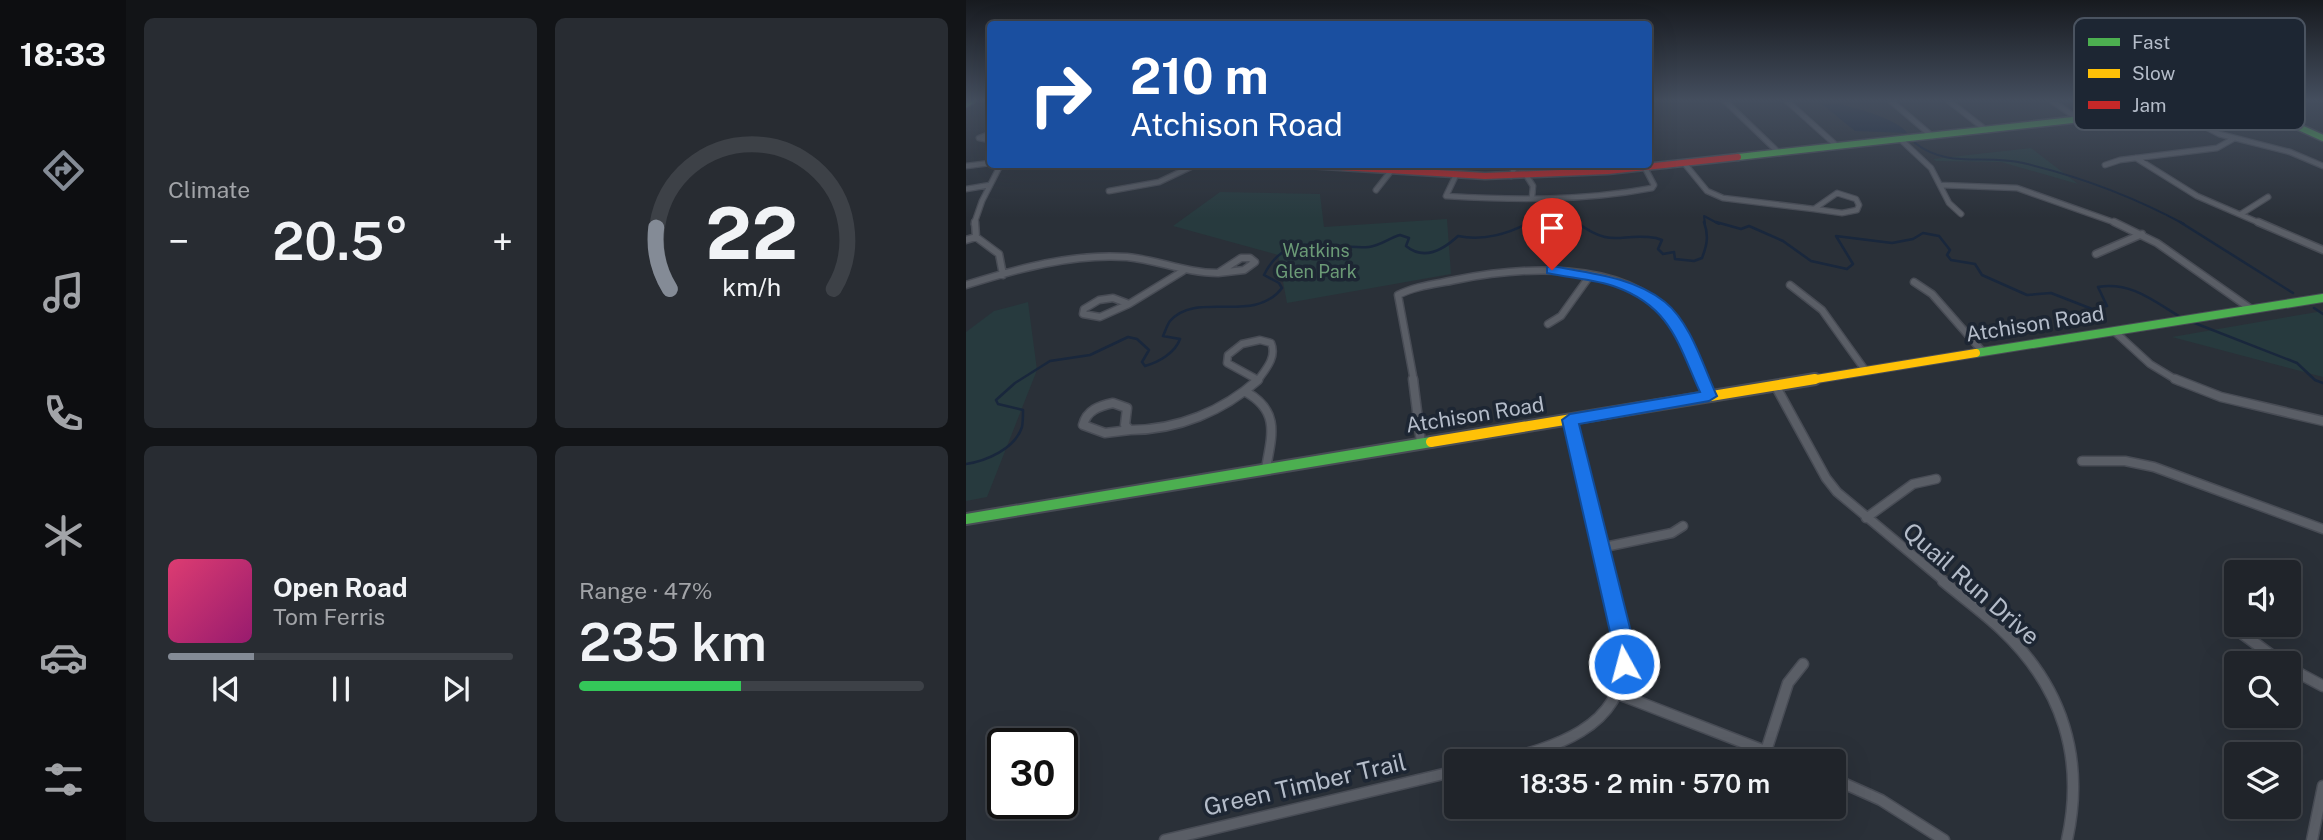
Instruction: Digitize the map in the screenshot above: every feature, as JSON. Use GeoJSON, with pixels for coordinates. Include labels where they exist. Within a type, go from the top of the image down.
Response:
{"type":"FeatureCollection","features":[{"type":"Feature","properties":{"kind":"street"},"geometry":{"type":"LineString","coordinates":[[1766,140],[1779,153]]}},
{"type":"Feature","properties":{"kind":"street"},"geometry":{"type":"LineString","coordinates":[[1831,140],[1838,146]]}},
{"type":"Feature","properties":{"kind":"street"},"geometry":{"type":"LineString","coordinates":[[1652,167],[1889,140]]}},
{"type":"Feature","properties":{"kind":"street"},"geometry":{"type":"LineString","coordinates":[[1901,140],[1931,168],[1949,203],[1961,214]]}},
{"type":"Feature","properties":{"kind":"street"},"geometry":{"type":"LineString","coordinates":[[2105,165],[2136,158],[2217,148],[2231,140]]}},
{"type":"Feature","properties":{"kind":"street"},"geometry":{"type":"LineString","coordinates":[[2238,140],[2290,152],[2323,166]]}},
{"type":"Feature","properties":{"kind":"street"},"geometry":{"type":"LineString","coordinates":[[2136,158],[2188,192],[2323,250]]}},
{"type":"Feature","properties":{"kind":"street"},"geometry":{"type":"LineString","coordinates":[[966,166],[987,163]]}},
{"type":"Feature","properties":{"kind":"street"},"geometry":{"type":"LineString","coordinates":[[1684,163],[1707,191],[1723,198],[1814,209],[1848,213],[1857,210],[1859,205],[1854,197],[1838,193],[1830,195],[1814,209]]}},
{"type":"Feature","properties":{"kind":"street"},"geometry":{"type":"LineString","coordinates":[[999,168],[972,221],[976,237],[999,254],[1003,275]]}},
{"type":"Feature","properties":{"kind":"street"},"geometry":{"type":"LineString","coordinates":[[1110,191],[1160,182],[1189,168]]}},
{"type":"Feature","properties":{"kind":"street"},"geometry":{"type":"LineString","coordinates":[[1355,168],[1511,176],[1645,168],[1654,185],[1652,188],[1627,193],[1532,197],[1447,196],[1456,175]]}},
{"type":"Feature","properties":{"kind":"street"},"geometry":{"type":"LineString","coordinates":[[1511,176],[1514,168]]}},
{"type":"Feature","properties":{"kind":"street"},"geometry":{"type":"LineString","coordinates":[[1376,190],[1391,171]]}},
{"type":"Feature","properties":{"kind":"street"},"geometry":{"type":"LineString","coordinates":[[1526,175],[1533,186],[1532,197]]}},
{"type":"Feature","properties":{"kind":"street"},"geometry":{"type":"LineString","coordinates":[[966,189],[990,185]]}},
{"type":"Feature","properties":{"kind":"street"},"geometry":{"type":"LineString","coordinates":[[1940,185],[2017,188],[2142,234],[2251,309]]}},
{"type":"Feature","properties":{"kind":"street"},"geometry":{"type":"LineString","coordinates":[[2241,214],[2268,197]]}},
{"type":"Feature","properties":{"kind":"street"},"geometry":{"type":"LineString","coordinates":[[2096,254],[2142,234]]}},
{"type":"Feature","properties":{"kind":"street"},"geometry":{"type":"LineString","coordinates":[[966,240],[976,237]]}},
{"type":"Feature","properties":{"kind":"street"},"geometry":{"type":"LineString","coordinates":[[966,285],[1071,260],[1114,256],[1139,258],[1183,271],[1218,273],[1244,270],[1252,267],[1255,260],[1237,259],[1218,273]]}},
{"type":"Feature","properties":{"kind":"street"},"geometry":{"type":"LineString","coordinates":[[1421,443],[1418,404],[1398,295],[1409,289],[1520,269],[1552,270],[1589,277],[1632,288],[1651,298],[1667,311],[1678,326],[1709,396]]}},
{"type":"Feature","properties":{"kind":"street"},"geometry":{"type":"LineString","coordinates":[[1129,304],[1104,299],[1086,306],[1083,314],[1090,318],[1102,317],[1129,304],[1183,271]]}},
{"type":"Feature","properties":{"kind":"street"},"geometry":{"type":"LineString","coordinates":[[1548,324],[1561,317],[1589,277]]}},
{"type":"Feature","properties":{"kind":"street"},"geometry":{"type":"LineString","coordinates":[[1914,282],[1932,294],[1982,351]]}},
{"type":"Feature","properties":{"kind":"street"},"geometry":{"type":"LineString","coordinates":[[1790,285],[1805,294],[1830,321],[1865,370]]}},
{"type":"Feature","properties":{"kind":"street","name":"Atchison Road"},"geometry":{"type":"LineString","coordinates":[[966,519],[1865,370],[2323,298]]}},
{"type":"Feature","properties":{"kind":"street"},"geometry":{"type":"LineString","coordinates":[[2114,331],[2148,362],[2180,382],[2209,393],[2323,421]]}},
{"type":"Feature","properties":{"kind":"street"},"geometry":{"type":"LineString","coordinates":[[1130,430],[1125,425],[1127,408],[1121,404],[1105,404],[1094,408],[1083,422],[1091,431],[1116,433],[1174,424],[1226,405],[1246,392],[1258,380],[1270,364],[1274,346],[1268,341],[1254,340],[1235,347],[1228,355],[1227,363],[1258,380]]}},
{"type":"Feature","properties":{"kind":"street","name":"Quail Run Drive"},"geometry":{"type":"LineString","coordinates":[[1775,385],[1826,478],[1849,505],[2002,630],[2021,650],[2048,687],[2068,731],[2075,769],[2073,817],[2067,840]]}},
{"type":"Feature","properties":{"kind":"street"},"geometry":{"type":"LineString","coordinates":[[1246,392],[1265,405],[1272,417],[1266,468]]}},
{"type":"Feature","properties":{"kind":"street"},"geometry":{"type":"LineString","coordinates":[[1549,749],[1573,738],[1595,722],[1618,694],[1623,671],[1623,651],[1570,420]]}},
{"type":"Feature","properties":{"kind":"street"},"geometry":{"type":"LineString","coordinates":[[2082,461],[2125,461],[2154,467],[2323,529]]}},
{"type":"Feature","properties":{"kind":"street"},"geometry":{"type":"LineString","coordinates":[[1866,518],[1913,484],[1936,480]]}},
{"type":"Feature","properties":{"kind":"street"},"geometry":{"type":"LineString","coordinates":[[1600,548],[1672,533],[1683,526]]}},
{"type":"Feature","properties":{"kind":"street"},"geometry":{"type":"LineString","coordinates":[[2247,637],[2266,651]]}},
{"type":"Feature","properties":{"kind":"street"},"geometry":{"type":"LineString","coordinates":[[1767,749],[1788,683],[1803,664]]}},
{"type":"Feature","properties":{"kind":"street"},"geometry":{"type":"LineString","coordinates":[[2301,674],[2323,686]]}},
{"type":"Feature","properties":{"kind":"street"},"geometry":{"type":"LineString","coordinates":[[1618,694],[1761,749]]}},
{"type":"Feature","properties":{"kind":"street","name":"Green Timber Trail"},"geometry":{"type":"LineString","coordinates":[[1165,840],[1444,774]]}},
{"type":"Feature","properties":{"kind":"street"},"geometry":{"type":"LineString","coordinates":[[1846,784],[1881,800],[1944,840]]}},
{"type":"Feature","properties":{"kind":"street"},"geometry":{"type":"LineString","coordinates":[[2312,840],[2323,786]]}},
{"type":"Feature","properties":{"kind":"green space"},"geometry":{"type":"Polygon","coordinates":[[[2031,148],[2078,184],[2001,162],[1933,159],[2031,148]]]}},
{"type":"Feature","properties":{"kind":"green space","name":"Watkins Glen Park"},"geometry":{"type":"Polygon","coordinates":[[[1220,192],[1320,194],[1324,227],[1447,219],[1451,274],[1287,303],[1278,255],[1173,226],[1220,192]]]}},
{"type":"Feature","properties":{"kind":"green space"},"geometry":{"type":"Polygon","coordinates":[[[1028,302],[1037,370],[987,497],[966,501],[966,332],[994,311],[1028,302]]]}},
{"type":"Feature","properties":{"kind":"green space"},"geometry":{"type":"Polygon","coordinates":[[[2323,311],[2323,377],[2172,337],[2323,311]]]}},
{"type":"Feature","properties":{"kind":"waterway"},"geometry":{"type":"LineString","coordinates":[[1915,143],[1940,156],[2023,163],[2064,174],[2126,196],[2184,224]]}},
{"type":"Feature","properties":{"kind":"waterway"},"geometry":{"type":"LineString","coordinates":[[1527,224],[1567,216],[1576,222]]}},
{"type":"Feature","properties":{"kind":"waterway"},"geometry":{"type":"LineString","coordinates":[[1705,224],[1704,216],[1719,224]]}},
{"type":"Feature","properties":{"kind":"waterway"},"geometry":{"type":"LineString","coordinates":[[966,464],[999,453],[1018,435],[1022,427],[1023,410],[998,404],[996,400],[1015,383],[1050,361],[1090,355],[1128,337],[1137,339],[1149,350],[1142,362],[1145,366],[1156,362],[1178,344],[1180,339],[1163,336],[1170,321],[1181,312],[1195,308],[1241,307],[1270,299],[1282,288],[1279,283],[1264,275],[1273,260],[1284,251],[1310,244],[1369,247],[1400,235],[1409,238],[1406,246],[1426,253],[1446,246],[1458,236],[1477,238],[1496,235],[1530,222]]}},
{"type":"Feature","properties":{"kind":"waterway"},"geometry":{"type":"LineString","coordinates":[[1576,222],[1608,238],[1656,238],[1662,240],[1658,249],[1663,254],[1674,252],[1675,259],[1694,261],[1702,258],[1705,249],[1707,236],[1704,222]]}},
{"type":"Feature","properties":{"kind":"waterway"},"geometry":{"type":"LineString","coordinates":[[1716,222],[1741,229],[1749,226],[1783,241],[1811,261],[1847,269],[1853,264],[1836,236],[1892,243],[1913,239],[1923,233],[1939,236],[1950,250],[1947,255],[1951,260],[1975,264],[1982,275],[2027,295],[2051,293],[2092,309],[2107,306],[2098,287],[2121,287],[2142,294],[2182,318]]}},
{"type":"Feature","properties":{"kind":"waterway"},"geometry":{"type":"LineString","coordinates":[[2180,222],[2293,293]]}},
{"type":"Feature","properties":{"kind":"waterway"},"geometry":{"type":"LineString","coordinates":[[2314,308],[2323,314]]}},
{"type":"Feature","properties":{"kind":"waterway"},"geometry":{"type":"LineString","coordinates":[[2192,322],[2297,363],[2315,380],[2323,383]]}},
{"type":"Feature","properties":{"kind":"traffic: fast"},"geometry":{"type":"LineString","coordinates":[[1738,157],[1890,140]]}},
{"type":"Feature","properties":{"kind":"traffic: fast"},"geometry":{"type":"LineString","coordinates":[[1976,353],[2323,298]]}},
{"type":"Feature","properties":{"kind":"traffic: fast"},"geometry":{"type":"LineString","coordinates":[[966,519],[1431,442]]}},
{"type":"Feature","properties":{"kind":"traffic: slow"},"geometry":{"type":"LineString","coordinates":[[1431,442],[1976,353]]}},
{"type":"Feature","properties":{"kind":"traffic: jam"},"geometry":{"type":"LineString","coordinates":[[1652,166],[1738,157]]}},
{"type":"Feature","properties":{"kind":"traffic: jam"},"geometry":{"type":"LineString","coordinates":[[1356,168],[1485,176],[1636,168]]}},
{"type":"Feature","properties":{"kind":"route"},"geometry":{"type":"LineString","coordinates":[[1552,270],[1620,283],[1660,304],[1678,326],[1709,396],[1570,420],[1620,632],[1624,664]]}}]}
